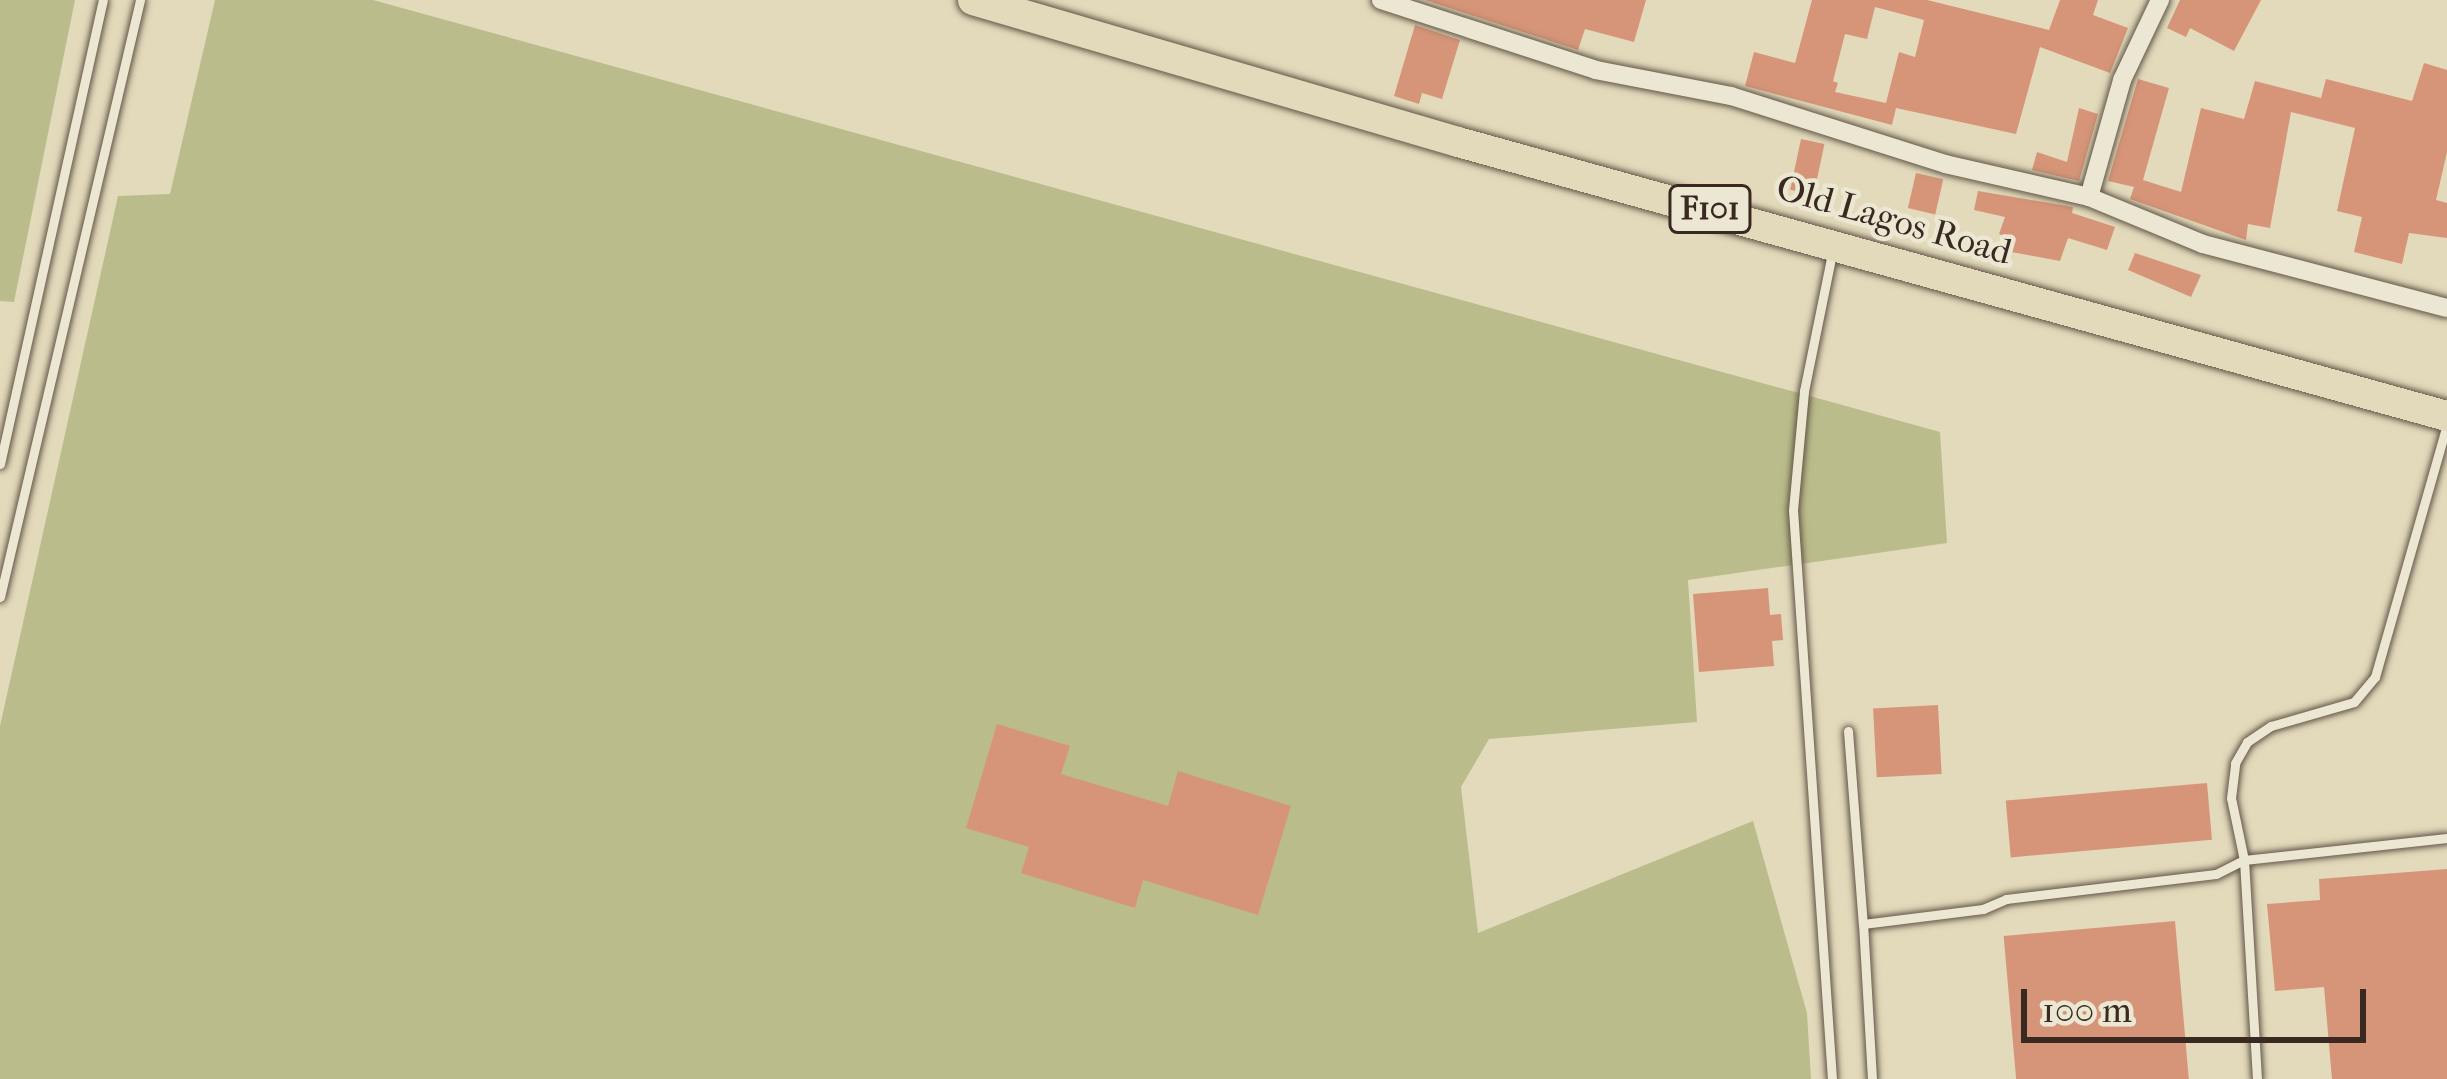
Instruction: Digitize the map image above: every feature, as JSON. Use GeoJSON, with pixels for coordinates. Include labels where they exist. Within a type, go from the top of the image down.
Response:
{"type":"FeatureCollection","features":[{"type":"Feature","properties":{"kind":"main road","name":"Old Lagos Road"},"geometry":{"type":"LineString","coordinates":[[973,0],[2447,420]]}},
{"type":"Feature","properties":{"kind":"street"},"geometry":{"type":"LineString","coordinates":[[1381,0],[1449,10],[1596,70],[1731,96],[1945,164],[2089,197],[2203,244],[2447,308]]}},
{"type":"Feature","properties":{"kind":"street"},"geometry":{"type":"LineString","coordinates":[[2089,197],[2122,80],[2160,0]]}},
{"type":"Feature","properties":{"kind":"lane"},"geometry":{"type":"LineString","coordinates":[[0,464],[103,0]]}},
{"type":"Feature","properties":{"kind":"lane"},"geometry":{"type":"LineString","coordinates":[[0,597],[140,0]]}},
{"type":"Feature","properties":{"kind":"lane"},"geometry":{"type":"LineString","coordinates":[[1832,1079],[1793,510],[1804,391],[1834,244]]}},
{"type":"Feature","properties":{"kind":"lane"},"geometry":{"type":"LineString","coordinates":[[2257,1079],[2244,860],[2231,798],[2235,763],[2247,742],[2271,726],[2354,702],[2375,677],[2447,420]]}},
{"type":"Feature","properties":{"kind":"lane"},"geometry":{"type":"LineString","coordinates":[[1848,731],[1872,1079]]}},
{"type":"Feature","properties":{"kind":"lane"},"geometry":{"type":"LineString","coordinates":[[1863,925],[1983,909],[2006,899],[2216,874],[2244,860],[2447,838]]}},
{"type":"Feature","properties":{"kind":"green space"},"geometry":{"type":"Polygon","coordinates":[[[0,0],[75,0],[14,302],[0,301],[0,0]]]}},
{"type":"Feature","properties":{"kind":"green space"},"geometry":{"type":"Polygon","coordinates":[[[215,0],[373,0],[1940,432],[1947,543],[1688,580],[1697,722],[1489,739],[1461,787],[1478,933],[1753,821],[1807,1013],[1811,1079],[0,1079],[0,726],[118,196],[170,194],[215,0]]]}},
{"type":"Feature","properties":{"kind":"building"},"geometry":{"type":"Polygon","coordinates":[[[1425,0],[1646,0],[1634,42],[1585,29],[1578,50],[1425,0]]]}},
{"type":"Feature","properties":{"kind":"building"},"geometry":{"type":"Polygon","coordinates":[[[1812,0],[1927,0],[2049,30],[2060,0],[2098,0],[2093,15],[2128,28],[2110,73],[2040,47],[2016,134],[1896,108],[1892,125],[1745,86],[1754,52],[1795,63],[1812,0]],[[1875,7],[1867,39],[1845,34],[1833,81],[1838,83],[1835,92],[1886,103],[1899,52],[1915,57],[1924,20],[1875,7]]]}},
{"type":"Feature","properties":{"kind":"building"},"geometry":{"type":"Polygon","coordinates":[[[2180,0],[2261,0],[2234,51],[2190,28],[2186,37],[2167,28],[2180,0]]]}},
{"type":"Feature","properties":{"kind":"building"},"geometry":{"type":"Polygon","coordinates":[[[1415,25],[1460,40],[1442,99],[1422,93],[1419,104],[1394,96],[1415,25]]]}},
{"type":"Feature","properties":{"kind":"building"},"geometry":{"type":"Polygon","coordinates":[[[2424,63],[2447,70],[2447,152],[2436,200],[2447,203],[2447,238],[2409,233],[2402,264],[2354,252],[2362,217],[2337,211],[2355,128],[2291,112],[2270,228],[2248,224],[2246,240],[2130,199],[2134,187],[2108,181],[2138,79],[2169,88],[2143,180],[2181,192],[2201,108],[2244,119],[2255,81],[2321,98],[2326,79],[2412,101],[2424,63]]]}},
{"type":"Feature","properties":{"kind":"building"},"geometry":{"type":"Polygon","coordinates":[[[2079,108],[2098,114],[2079,181],[2032,170],[2037,152],[2067,162],[2079,108]]]}},
{"type":"Feature","properties":{"kind":"building"},"geometry":{"type":"Polygon","coordinates":[[[1801,139],[1824,144],[1814,195],[1790,190],[1801,139]]]}},
{"type":"Feature","properties":{"kind":"building"},"geometry":{"type":"Polygon","coordinates":[[[1916,173],[1943,179],[1935,214],[1908,208],[1916,173]]]}},
{"type":"Feature","properties":{"kind":"building"},"geometry":{"type":"Polygon","coordinates":[[[1978,191],[2073,207],[2072,213],[2115,227],[2107,250],[2068,238],[2060,261],[2006,251],[2008,238],[1999,234],[2005,217],[1974,210],[1978,191]]]}},
{"type":"Feature","properties":{"kind":"building"},"geometry":{"type":"Polygon","coordinates":[[[2135,253],[2201,275],[2191,297],[2128,270],[2135,253]]]}},
{"type":"Feature","properties":{"kind":"building"},"geometry":{"type":"Polygon","coordinates":[[[1768,588],[1770,615],[1781,614],[1783,640],[1772,641],[1774,666],[1699,672],[1693,594],[1768,588]]]}},
{"type":"Feature","properties":{"kind":"building"},"geometry":{"type":"Polygon","coordinates":[[[1938,705],[1942,774],[1877,777],[1873,708],[1938,705]]]}},
{"type":"Feature","properties":{"kind":"building"},"geometry":{"type":"Polygon","coordinates":[[[997,724],[1070,746],[1061,774],[1168,806],[1178,771],[1291,806],[1258,915],[1143,880],[1135,908],[1021,873],[1029,847],[966,828],[997,724]]]}},
{"type":"Feature","properties":{"kind":"building"},"geometry":{"type":"Polygon","coordinates":[[[2207,783],[2212,840],[2011,857],[2006,801],[2207,783]]]}},
{"type":"Feature","properties":{"kind":"building"},"geometry":{"type":"Polygon","coordinates":[[[2447,869],[2447,1079],[2332,1079],[2324,987],[2275,991],[2267,904],[2320,900],[2319,879],[2447,869]]]}},
{"type":"Feature","properties":{"kind":"building"},"geometry":{"type":"Polygon","coordinates":[[[2175,921],[2189,1079],[2016,1079],[2004,936],[2175,921]]]}}]}
